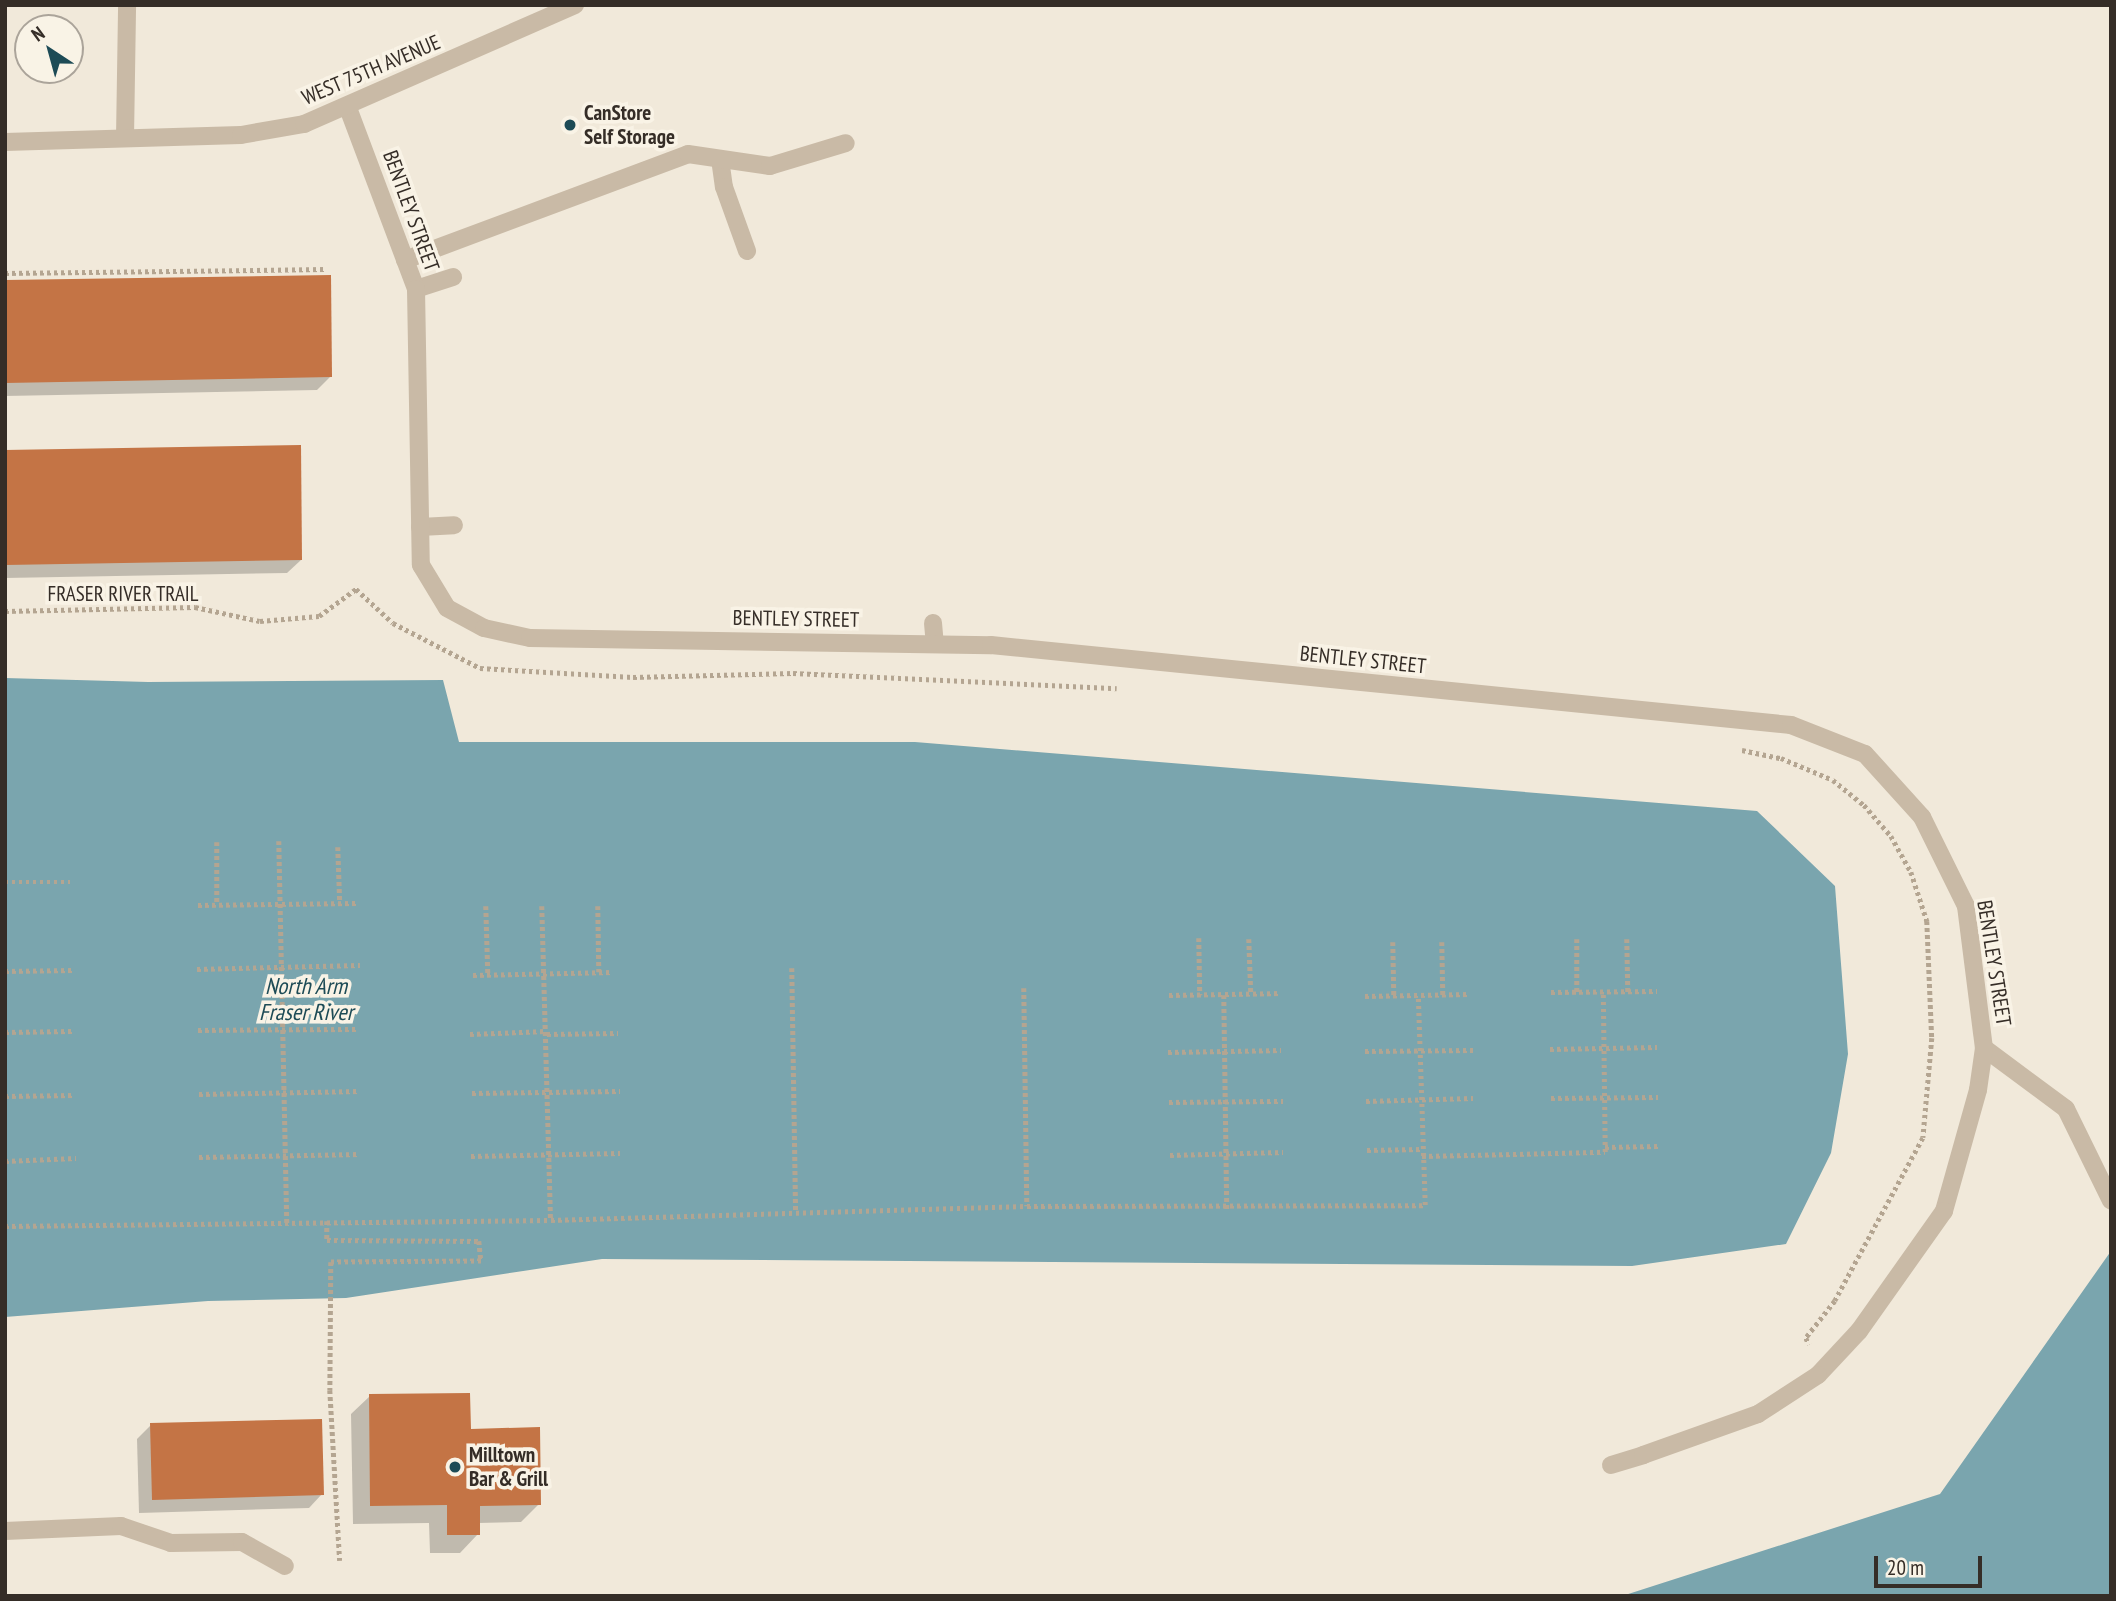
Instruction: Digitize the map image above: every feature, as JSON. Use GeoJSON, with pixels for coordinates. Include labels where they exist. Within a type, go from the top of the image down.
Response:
{"type":"FeatureCollection","features":[{"type":"Feature","properties":{"kind":"street"},"geometry":{"type":"LineString","coordinates":[[125,138],[127,5]]}},
{"type":"Feature","properties":{"kind":"street","name":"WEST 75TH AVENUE"},"geometry":{"type":"LineString","coordinates":[[5,142],[241,135],[304,124],[348,108],[545,12],[575,5]]}},
{"type":"Feature","properties":{"kind":"street","name":"BENTLEY STREET"},"geometry":{"type":"LineString","coordinates":[[348,108],[416,289],[421,565],[447,608],[484,628],[530,638],[991,645],[1791,726],[1865,754],[1922,817],[1966,906],[1984,1048],[1978,1090],[1944,1211],[1859,1331],[1826,1367],[1790,1397],[1758,1414],[1611,1465]]}},
{"type":"Feature","properties":{"kind":"street"},"geometry":{"type":"LineString","coordinates":[[405,260],[688,154],[770,166],[846,143]]}},
{"type":"Feature","properties":{"kind":"street"},"geometry":{"type":"LineString","coordinates":[[720,159],[724,187],[747,251]]}},
{"type":"Feature","properties":{"kind":"street"},"geometry":{"type":"LineString","coordinates":[[416,289],[453,277]]}},
{"type":"Feature","properties":{"kind":"street"},"geometry":{"type":"LineString","coordinates":[[421,527],[454,525]]}},
{"type":"Feature","properties":{"kind":"street"},"geometry":{"type":"LineString","coordinates":[[933,623],[935,644]]}},
{"type":"Feature","properties":{"kind":"street"},"geometry":{"type":"LineString","coordinates":[[1984,1048],[2066,1109],[2111,1201]]}},
{"type":"Feature","properties":{"kind":"street"},"geometry":{"type":"LineString","coordinates":[[5,1531],[121,1527],[172,1543],[242,1542],[285,1566]]}},
{"type":"Feature","properties":{"kind":"path"},"geometry":{"type":"LineString","coordinates":[[5,273],[325,269]]}},
{"type":"Feature","properties":{"kind":"path","name":"FRASER RIVER TRAIL"},"geometry":{"type":"LineString","coordinates":[[5,611],[195,607],[260,621],[319,616],[356,589],[393,623],[480,668],[633,677],[793,673],[1132,689]]}},
{"type":"Feature","properties":{"kind":"path"},"geometry":{"type":"LineString","coordinates":[[1738,750],[1781,758],[1833,780],[1864,806],[1891,836],[1911,872],[1927,921],[1932,1038],[1923,1138],[1835,1301],[1806,1338],[1826,1367]]}},
{"type":"Feature","properties":{"kind":"path"},"geometry":{"type":"LineString","coordinates":[[279,841],[286,1223]]}},
{"type":"Feature","properties":{"kind":"path"},"geometry":{"type":"LineString","coordinates":[[217,842],[217,904]]}},
{"type":"Feature","properties":{"kind":"path"},"geometry":{"type":"LineString","coordinates":[[338,847],[340,903]]}},
{"type":"Feature","properties":{"kind":"path"},"geometry":{"type":"LineString","coordinates":[[5,883],[70,882]]}},
{"type":"Feature","properties":{"kind":"path"},"geometry":{"type":"LineString","coordinates":[[198,905],[356,903]]}},
{"type":"Feature","properties":{"kind":"path"},"geometry":{"type":"LineString","coordinates":[[486,906],[488,975]]}},
{"type":"Feature","properties":{"kind":"path"},"geometry":{"type":"LineString","coordinates":[[542,906],[551,1220]]}},
{"type":"Feature","properties":{"kind":"path"},"geometry":{"type":"LineString","coordinates":[[598,906],[599,972]]}},
{"type":"Feature","properties":{"kind":"path"},"geometry":{"type":"LineString","coordinates":[[1199,938],[1199,995]]}},
{"type":"Feature","properties":{"kind":"path"},"geometry":{"type":"LineString","coordinates":[[1249,939],[1251,995]]}},
{"type":"Feature","properties":{"kind":"path"},"geometry":{"type":"LineString","coordinates":[[1577,939],[1577,992]]}},
{"type":"Feature","properties":{"kind":"path"},"geometry":{"type":"LineString","coordinates":[[1627,939],[1628,992]]}},
{"type":"Feature","properties":{"kind":"path"},"geometry":{"type":"LineString","coordinates":[[1393,942],[1394,996]]}},
{"type":"Feature","properties":{"kind":"path"},"geometry":{"type":"LineString","coordinates":[[1442,942],[1443,995]]}},
{"type":"Feature","properties":{"kind":"path"},"geometry":{"type":"LineString","coordinates":[[197,969],[360,965]]}},
{"type":"Feature","properties":{"kind":"path"},"geometry":{"type":"LineString","coordinates":[[792,968],[796,1211]]}},
{"type":"Feature","properties":{"kind":"path"},"geometry":{"type":"LineString","coordinates":[[5,971],[74,970]]}},
{"type":"Feature","properties":{"kind":"path"},"geometry":{"type":"LineString","coordinates":[[473,975],[614,972]]}},
{"type":"Feature","properties":{"kind":"path"},"geometry":{"type":"LineString","coordinates":[[1024,988],[1027,1206]]}},
{"type":"Feature","properties":{"kind":"path"},"geometry":{"type":"LineString","coordinates":[[1551,992],[1657,991]]}},
{"type":"Feature","properties":{"kind":"path"},"geometry":{"type":"LineString","coordinates":[[1422,1156],[1605,1152],[1603,992]]}},
{"type":"Feature","properties":{"kind":"path"},"geometry":{"type":"LineString","coordinates":[[1169,995],[1280,993]]}},
{"type":"Feature","properties":{"kind":"path"},"geometry":{"type":"LineString","coordinates":[[1365,996],[1469,993]]}},
{"type":"Feature","properties":{"kind":"path"},"geometry":{"type":"LineString","coordinates":[[1224,995],[1227,1209]]}},
{"type":"Feature","properties":{"kind":"path"},"geometry":{"type":"LineString","coordinates":[[5,1226],[551,1220],[1027,1206],[1227,1209],[1425,1205],[1418,996]]}},
{"type":"Feature","properties":{"kind":"path"},"geometry":{"type":"LineString","coordinates":[[198,1030],[359,1029]]}},
{"type":"Feature","properties":{"kind":"path"},"geometry":{"type":"LineString","coordinates":[[5,1032],[72,1031]]}},
{"type":"Feature","properties":{"kind":"path"},"geometry":{"type":"LineString","coordinates":[[470,1034],[618,1033]]}},
{"type":"Feature","properties":{"kind":"path"},"geometry":{"type":"LineString","coordinates":[[1550,1049],[1657,1047]]}},
{"type":"Feature","properties":{"kind":"path"},"geometry":{"type":"LineString","coordinates":[[1168,1052],[1282,1050]]}},
{"type":"Feature","properties":{"kind":"path"},"geometry":{"type":"LineString","coordinates":[[1365,1051],[1473,1050]]}},
{"type":"Feature","properties":{"kind":"path"},"geometry":{"type":"LineString","coordinates":[[199,1094],[359,1091]]}},
{"type":"Feature","properties":{"kind":"path"},"geometry":{"type":"LineString","coordinates":[[472,1093],[620,1091]]}},
{"type":"Feature","properties":{"kind":"path"},"geometry":{"type":"LineString","coordinates":[[5,1096],[75,1095]]}},
{"type":"Feature","properties":{"kind":"path"},"geometry":{"type":"LineString","coordinates":[[1551,1098],[1658,1097]]}},
{"type":"Feature","properties":{"kind":"path"},"geometry":{"type":"LineString","coordinates":[[1366,1101],[1474,1098]]}},
{"type":"Feature","properties":{"kind":"path"},"geometry":{"type":"LineString","coordinates":[[1169,1102],[1283,1101]]}},
{"type":"Feature","properties":{"kind":"path"},"geometry":{"type":"LineString","coordinates":[[1605,1147],[1658,1146]]}},
{"type":"Feature","properties":{"kind":"path"},"geometry":{"type":"LineString","coordinates":[[1367,1150],[1422,1149]]}},
{"type":"Feature","properties":{"kind":"path"},"geometry":{"type":"LineString","coordinates":[[1170,1155],[1283,1152]]}},
{"type":"Feature","properties":{"kind":"path"},"geometry":{"type":"LineString","coordinates":[[471,1156],[620,1153]]}},
{"type":"Feature","properties":{"kind":"path"},"geometry":{"type":"LineString","coordinates":[[199,1157],[360,1154]]}},
{"type":"Feature","properties":{"kind":"path"},"geometry":{"type":"LineString","coordinates":[[5,1161],[76,1158]]}},
{"type":"Feature","properties":{"kind":"path"},"geometry":{"type":"LineString","coordinates":[[327,1221],[327,1240],[479,1241],[481,1261],[331,1262],[330,1390],[340,1561]]}},
{"type":"Feature","properties":{"kind":"water","name":"North Arm Fraser River"},"geometry":{"type":"Polygon","coordinates":[[[5,678],[148,682],[443,680],[459,742],[915,742],[1757,811],[1835,886],[1848,1054],[1831,1153],[1786,1244],[1632,1266],[602,1259],[346,1298],[208,1301],[5,1317],[5,678]]]}},
{"type":"Feature","properties":{"kind":"water"},"geometry":{"type":"Polygon","coordinates":[[[2111,1251],[2111,1596],[1622,1596],[1940,1494],[2111,1251]]]}},
{"type":"Feature","properties":{"kind":"building"},"geometry":{"type":"Polygon","coordinates":[[[331,275],[332,377],[5,383],[5,280],[331,275]]]}},
{"type":"Feature","properties":{"kind":"building"},"geometry":{"type":"Polygon","coordinates":[[[301,445],[302,560],[5,565],[5,450],[301,445]]]}},
{"type":"Feature","properties":{"kind":"building","name":"Milltown Bar & Grill"},"geometry":{"type":"Polygon","coordinates":[[[470,1393],[471,1429],[540,1427],[541,1505],[480,1506],[480,1535],[447,1535],[447,1505],[370,1506],[369,1394],[470,1393]]]}},
{"type":"Feature","properties":{"kind":"building"},"geometry":{"type":"Polygon","coordinates":[[[322,1419],[324,1495],[152,1500],[150,1423],[322,1419]]]}},
{"type":"Feature","properties":{"kind":"place","name":"CanStore Self Storage"},"geometry":{"type":"Point","coordinates":[570,125]}},
{"type":"Feature","properties":{"kind":"place","name":"Milltown Bar & Grill"},"geometry":{"type":"Point","coordinates":[455,1467]}}]}
